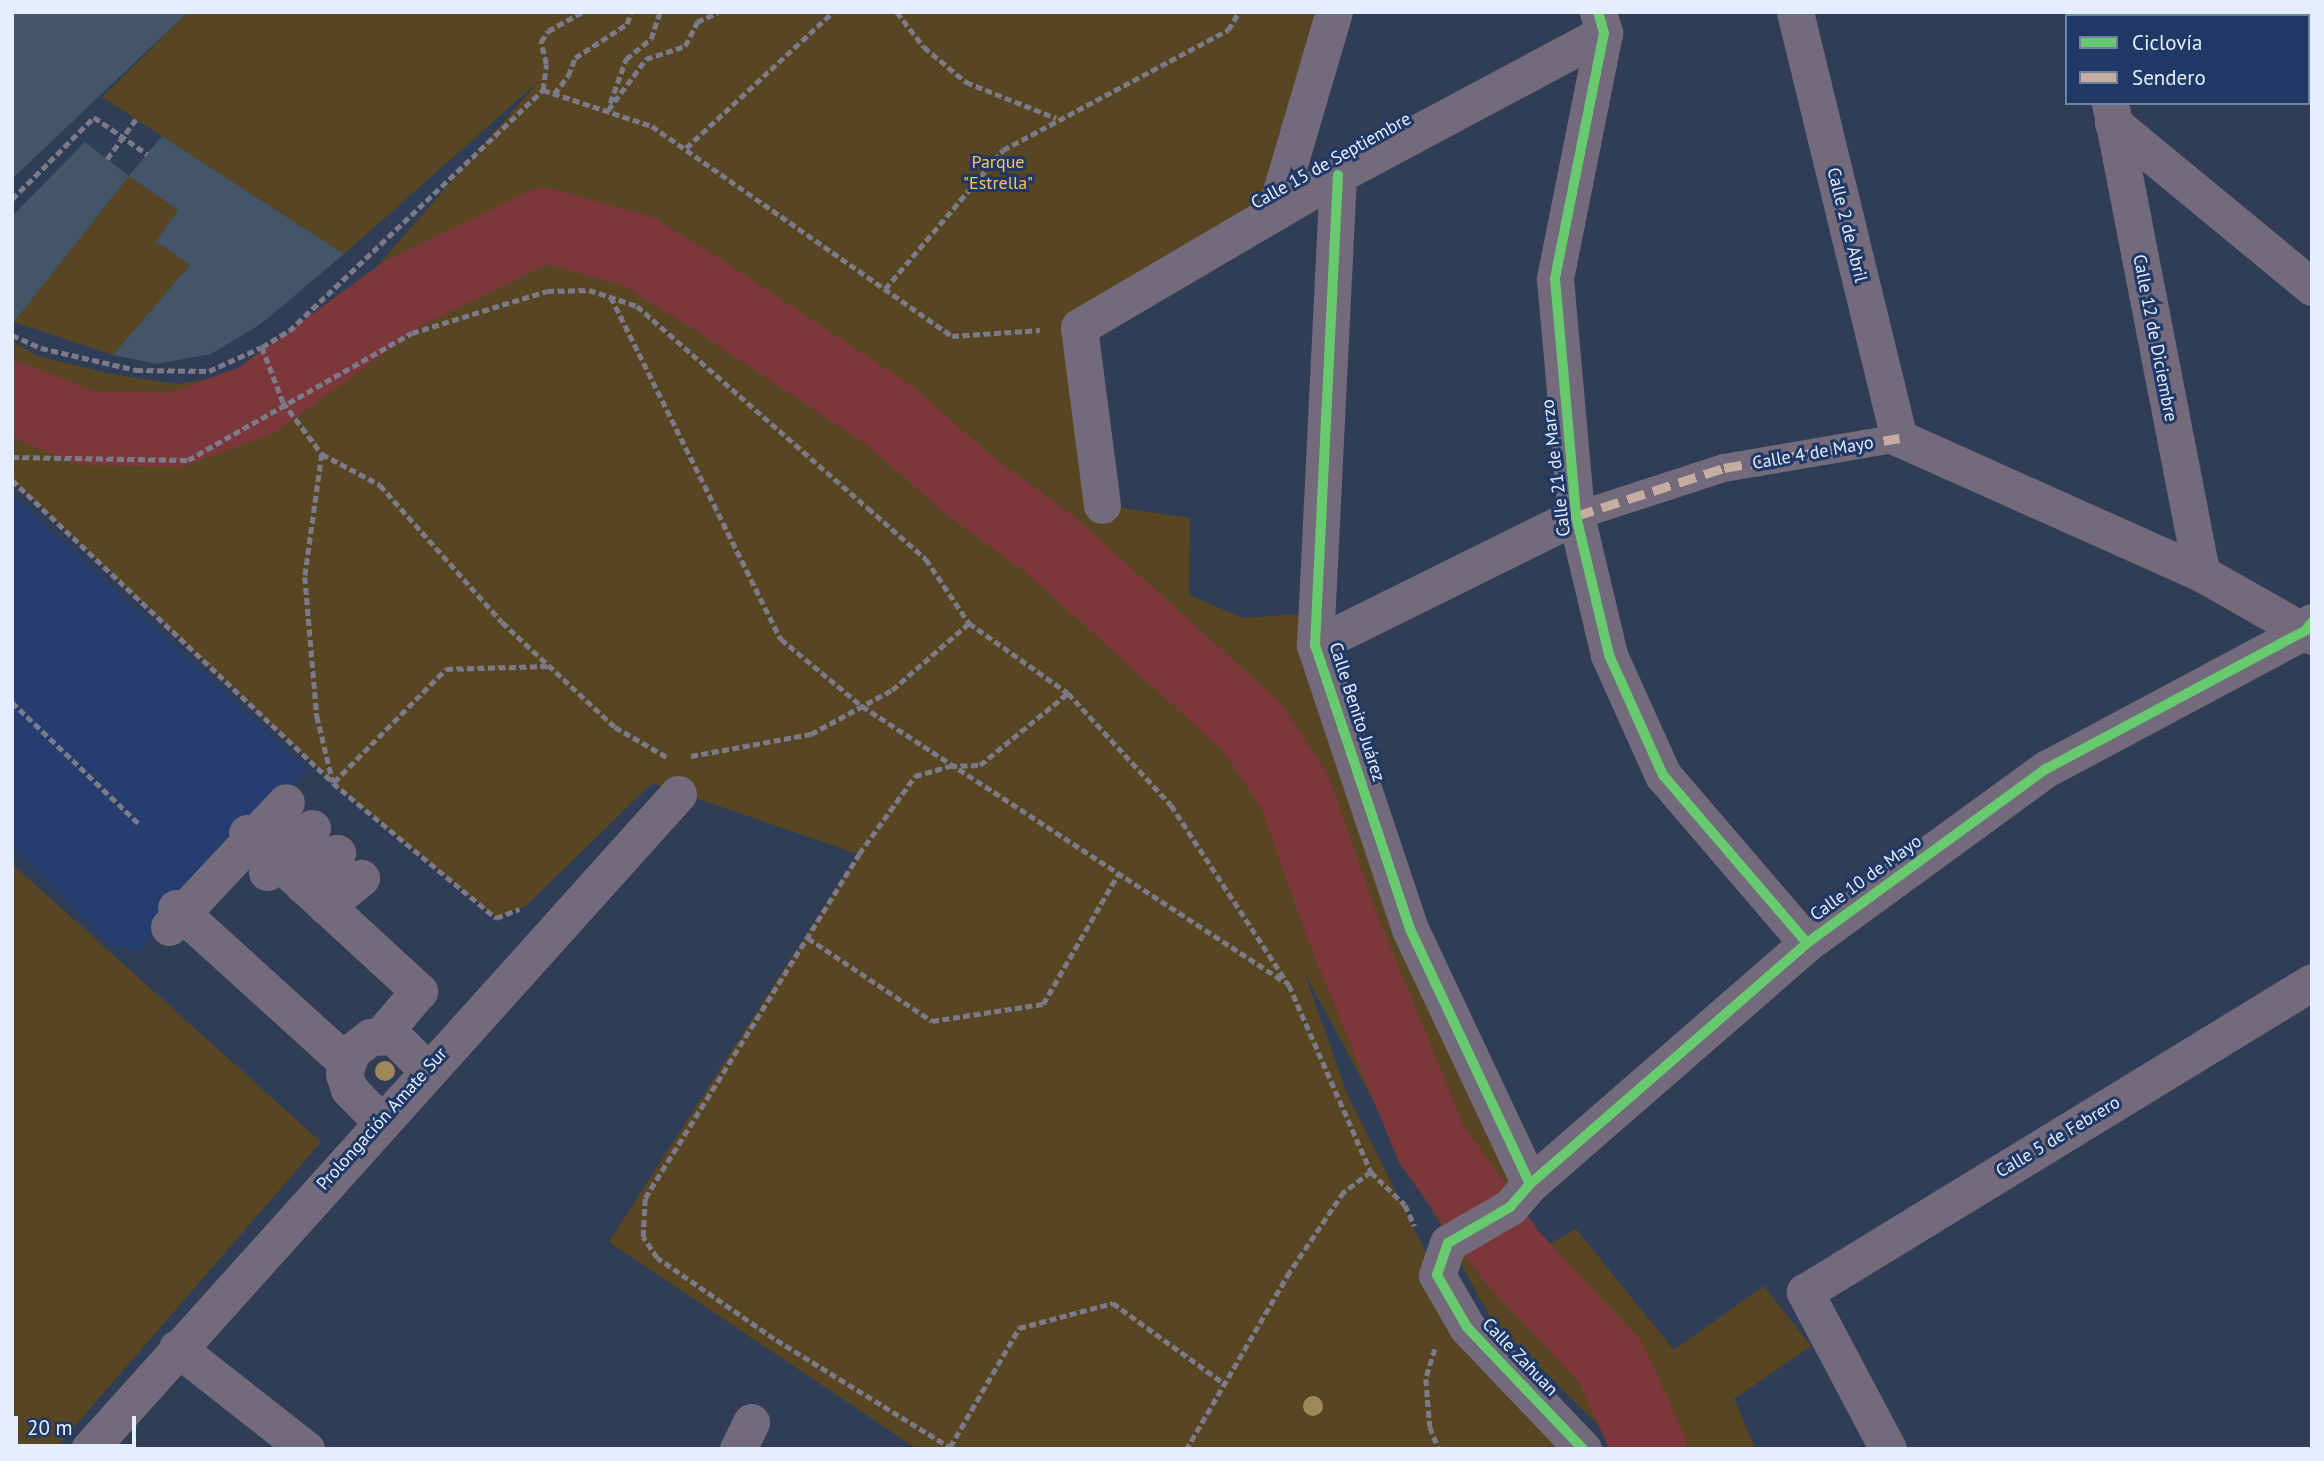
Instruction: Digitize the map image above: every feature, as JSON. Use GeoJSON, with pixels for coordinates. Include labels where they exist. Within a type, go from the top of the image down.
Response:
{"type":"FeatureCollection","features":[{"type":"Feature","properties":{"kind":"street"},"geometry":{"type":"LineString","coordinates":[[1275,212],[1334,12]]}},
{"type":"Feature","properties":{"kind":"street","name":"Calle 2 de Abril"},"geometry":{"type":"LineString","coordinates":[[1795,12],[1899,438]]}},
{"type":"Feature","properties":{"kind":"street","name":"Calle 15 de Septiembre"},"geometry":{"type":"LineString","coordinates":[[1079,327],[1601,23]]}},
{"type":"Feature","properties":{"kind":"street","name":"Calle 21 de Marzo"},"geometry":{"type":"LineString","coordinates":[[1601,23],[1555,279],[1576,516],[1609,655],[1663,775],[1807,943]]}},
{"type":"Feature","properties":{"kind":"street"},"geometry":{"type":"LineString","coordinates":[[2111,113],[2312,287]]}},
{"type":"Feature","properties":{"kind":"street","name":"Calle 12 de Diciembre"},"geometry":{"type":"LineString","coordinates":[[2111,113],[2201,573]]}},
{"type":"Feature","properties":{"kind":"street","name":"Calle Benito Juárez"},"geometry":{"type":"LineString","coordinates":[[1338,175],[1315,645],[1410,929],[1520,1196]]}},
{"type":"Feature","properties":{"kind":"street"},"geometry":{"type":"LineString","coordinates":[[1079,327],[1102,505]]}},
{"type":"Feature","properties":{"kind":"street"},"geometry":{"type":"LineString","coordinates":[[1899,438],[2201,573],[2310,629]]}},
{"type":"Feature","properties":{"kind":"street","name":"Calle 4 de Mayo"},"geometry":{"type":"LineString","coordinates":[[1315,645],[1576,516],[1724,468],[1899,438]]}},
{"type":"Feature","properties":{"kind":"street","name":"Calle 10 de Mayo"},"geometry":{"type":"LineString","coordinates":[[1445,1272],[1520,1196],[1807,943],[2046,769],[2310,629]]}},
{"type":"Feature","properties":{"kind":"street","name":"Prolongación Amate Sur"},"geometry":{"type":"LineString","coordinates":[[89,1449],[426,1069],[672,781]]}},
{"type":"Feature","properties":{"kind":"street"},"geometry":{"type":"LineString","coordinates":[[259,985],[319,907],[324,840]]}},
{"type":"Feature","properties":{"kind":"street"},"geometry":{"type":"LineString","coordinates":[[319,907],[324,840]]}},
{"type":"Feature","properties":{"kind":"street"},"geometry":{"type":"LineString","coordinates":[[319,907],[324,840]]}},
{"type":"Feature","properties":{"kind":"street"},"geometry":{"type":"LineString","coordinates":[[259,985],[359,1043],[382,1034],[419,991],[319,907]]}},
{"type":"Feature","properties":{"kind":"street","name":"Calle 5 de Febrero"},"geometry":{"type":"LineString","coordinates":[[1888,1449],[1805,1292],[2312,982]]}},
{"type":"Feature","properties":{"kind":"street"},"geometry":{"type":"LineString","coordinates":[[259,985],[380,1121]]}},
{"type":"Feature","properties":{"kind":"street"},"geometry":{"type":"LineString","coordinates":[[382,1034],[393,1036],[426,1069]]}},
{"type":"Feature","properties":{"kind":"street","name":"Calle Zahuan"},"geometry":{"type":"LineString","coordinates":[[1445,1272],[1467,1327],[1583,1449]]}},
{"type":"Feature","properties":{"kind":"street"},"geometry":{"type":"LineString","coordinates":[[177,1348],[306,1449]]}},
{"type":"Feature","properties":{"kind":"path"},"geometry":{"type":"LineString","coordinates":[[12,335],[41,348],[136,370],[209,371],[262,347],[289,331],[543,90],[546,64],[541,42],[548,32],[582,12]]}},
{"type":"Feature","properties":{"kind":"path"},"geometry":{"type":"LineString","coordinates":[[554,94],[568,76],[575,58],[627,24],[631,12]]}},
{"type":"Feature","properties":{"kind":"path"},"geometry":{"type":"LineString","coordinates":[[608,110],[626,59],[651,39],[660,12]]}},
{"type":"Feature","properties":{"kind":"path"},"geometry":{"type":"LineString","coordinates":[[608,110],[646,59],[685,46],[698,22],[718,12]]}},
{"type":"Feature","properties":{"kind":"path"},"geometry":{"type":"LineString","coordinates":[[686,148],[833,12]]}},
{"type":"Feature","properties":{"kind":"path"},"geometry":{"type":"LineString","coordinates":[[897,12],[924,47],[966,82],[1057,118]]}},
{"type":"Feature","properties":{"kind":"path"},"geometry":{"type":"LineString","coordinates":[[885,289],[1003,150],[1057,118],[1228,30],[1239,12]]}},
{"type":"Feature","properties":{"kind":"path"},"geometry":{"type":"LineString","coordinates":[[543,90],[641,120],[686,148],[952,336],[1079,327]]}},
{"type":"Feature","properties":{"kind":"path"},"geometry":{"type":"LineString","coordinates":[[12,199],[94,117],[147,154]]}},
{"type":"Feature","properties":{"kind":"path"},"geometry":{"type":"LineString","coordinates":[[107,159],[136,119]]}},
{"type":"Feature","properties":{"kind":"path"},"geometry":{"type":"LineString","coordinates":[[12,457],[188,460],[283,402],[412,332],[547,291],[589,290],[637,306],[926,559],[970,622],[1068,693],[1171,805],[1289,985],[1371,1172],[1405,1205],[1445,1272],[1426,1379],[1430,1427],[1439,1449]]}},
{"type":"Feature","properties":{"kind":"path"},"geometry":{"type":"LineString","coordinates":[[611,297],[781,639],[862,706],[950,766],[1289,985]]}},
{"type":"Feature","properties":{"kind":"path"},"geometry":{"type":"LineString","coordinates":[[262,347],[283,402],[322,454],[380,485],[502,622],[549,666],[615,727],[674,760],[672,781]]}},
{"type":"Feature","properties":{"kind":"path"},"geometry":{"type":"LineString","coordinates":[[322,454],[305,577],[317,716],[333,783]]}},
{"type":"Feature","properties":{"kind":"path"},"geometry":{"type":"LineString","coordinates":[[12,480],[333,783],[496,918],[526,906]]}},
{"type":"Feature","properties":{"kind":"path"},"geometry":{"type":"LineString","coordinates":[[686,757],[811,734],[892,690],[970,622]]}},
{"type":"Feature","properties":{"kind":"path"},"geometry":{"type":"LineString","coordinates":[[333,783],[446,669],[549,666]]}},
{"type":"Feature","properties":{"kind":"path"},"geometry":{"type":"LineString","coordinates":[[1068,693],[980,765],[950,766],[915,776],[807,937],[645,1198],[643,1237],[657,1258],[774,1339],[951,1448],[1019,1328],[1113,1303],[1225,1384]]}},
{"type":"Feature","properties":{"kind":"path"},"geometry":{"type":"LineString","coordinates":[[12,702],[139,824]]}},
{"type":"Feature","properties":{"kind":"path"},"geometry":{"type":"LineString","coordinates":[[807,937],[932,1021],[1043,1004],[1118,874]]}},
{"type":"Feature","properties":{"kind":"path"},"geometry":{"type":"LineString","coordinates":[[1187,1449],[1290,1272],[1336,1204],[1371,1172]]}},
{"type":"Feature","properties":{"kind":"shaded area"},"geometry":{"type":"Polygon","coordinates":[[[12,494],[307,769],[138,952],[112,946],[12,847],[12,494]]]}},
{"type":"Feature","properties":{"kind":"green space","name":"Parque \"Estrella\""},"geometry":{"type":"Polygon","coordinates":[[[188,12],[1334,12],[1275,212],[1079,327],[1102,505],[1190,518],[1189,595],[1243,618],[1317,613],[1527,1214],[1543,1248],[1576,1229],[1674,1350],[1764,1286],[1811,1346],[1734,1399],[1756,1449],[1615,1449],[1608,1435],[1490,1317],[1305,974],[1346,1091],[1437,1275],[1583,1449],[917,1449],[609,1242],[858,854],[652,783],[526,906],[496,918],[333,783],[12,480],[12,341],[38,356],[111,374],[177,384],[227,376],[297,336],[374,270],[539,81],[344,254],[102,97],[188,12]]]}},
{"type":"Feature","properties":{"kind":"green space"},"geometry":{"type":"Polygon","coordinates":[[[129,176],[178,210],[156,241],[190,265],[113,355],[14,322],[129,176]]]}},
{"type":"Feature","properties":{"kind":"green space"},"geometry":{"type":"Polygon","coordinates":[[[12,864],[321,1142],[55,1449],[12,1449],[12,864]]]}},
{"type":"Feature","properties":{"kind":"building"},"geometry":{"type":"Polygon","coordinates":[[[12,12],[188,12],[12,179],[12,12]]]}},
{"type":"Feature","properties":{"kind":"building"},"geometry":{"type":"Polygon","coordinates":[[[162,136],[344,254],[261,324],[211,354],[156,364],[113,355],[190,265],[156,241],[178,210],[129,176],[162,136]]]}},
{"type":"Feature","properties":{"kind":"building"},"geometry":{"type":"Polygon","coordinates":[[[85,142],[129,176],[14,322],[12,216],[85,142]]]}},
{"type":"Feature","properties":{"kind":"waterway"},"geometry":{"type":"LineString","coordinates":[[12,398],[87,428],[176,430],[257,400],[404,293],[544,225],[637,251],[701,290],[889,415],[966,483],[1053,547],[1252,727],[1295,792],[1342,926],[1432,1145],[1511,1256],[1610,1361],[1650,1449]]}},
{"type":"Feature","properties":{"kind":"marked path"},"geometry":{"type":"LineString","coordinates":[[1576,516],[1724,468],[1899,438]]}},
{"type":"Feature","properties":{"kind":"cycle path"},"geometry":{"type":"LineString","coordinates":[[1598,12],[1604,33],[1555,279],[1576,516],[1609,655],[1663,775],[1807,943]]}},
{"type":"Feature","properties":{"kind":"cycle path"},"geometry":{"type":"LineString","coordinates":[[1338,175],[1315,645],[1410,929],[1530,1184]]}},
{"type":"Feature","properties":{"kind":"cycle path"},"geometry":{"type":"LineString","coordinates":[[1583,1449],[1467,1327],[1437,1275],[1448,1243],[1510,1207],[1530,1184],[1807,943],[2046,769],[2306,630],[2312,622]]}}]}
